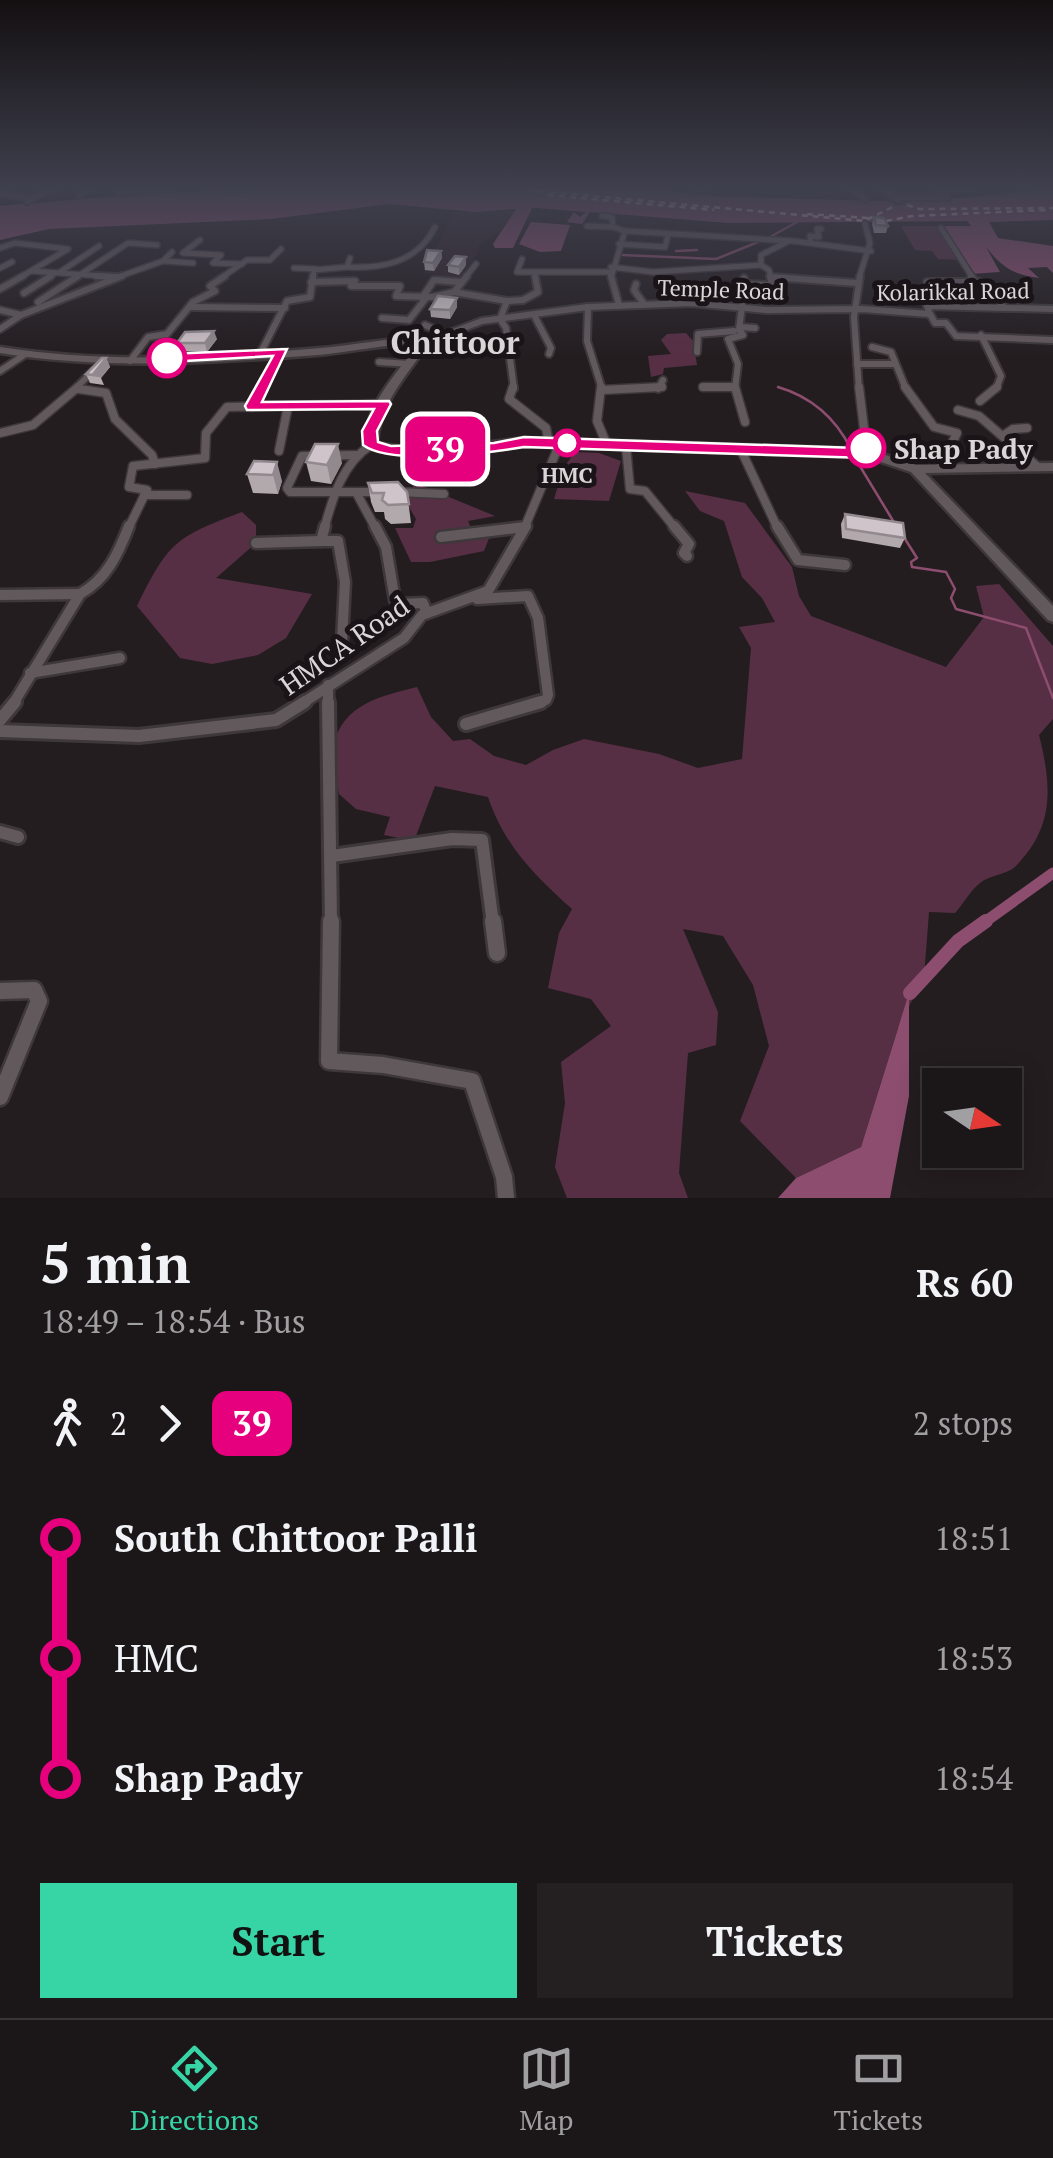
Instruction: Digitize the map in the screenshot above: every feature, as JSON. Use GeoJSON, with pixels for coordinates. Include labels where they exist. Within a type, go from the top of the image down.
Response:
{"type":"FeatureCollection","features":[{"type":"Feature","properties":{"kind":"main road"},"geometry":{"type":"LineString","coordinates":[[0,350],[101,362],[412,340],[424,343],[370,431],[371,445],[390,450],[554,443],[867,453],[914,469],[1046,467]]}},
{"type":"Feature","properties":{"kind":"main road"},"geometry":{"type":"LineString","coordinates":[[914,469],[1053,616]]}},
{"type":"Feature","properties":{"kind":"street"},"geometry":{"type":"LineString","coordinates":[[0,289],[68,248],[25,244]]}},
{"type":"Feature","properties":{"kind":"street"},"geometry":{"type":"LineString","coordinates":[[0,330],[127,244]]}},
{"type":"Feature","properties":{"kind":"street"},"geometry":{"type":"LineString","coordinates":[[142,244],[158,245]]}},
{"type":"Feature","properties":{"kind":"street"},"geometry":{"type":"LineString","coordinates":[[183,253],[195,244]]}},
{"type":"Feature","properties":{"kind":"street"},"geometry":{"type":"LineString","coordinates":[[294,268],[316,269],[348,262],[399,263],[422,244]]}},
{"type":"Feature","properties":{"kind":"street"},"geometry":{"type":"LineString","coordinates":[[619,305],[608,286],[619,244],[665,247],[666,244]]}},
{"type":"Feature","properties":{"kind":"street"},"geometry":{"type":"LineString","coordinates":[[745,284],[772,285],[760,255],[782,244]]}},
{"type":"Feature","properties":{"kind":"street"},"geometry":{"type":"LineString","coordinates":[[825,244],[870,250]]}},
{"type":"Feature","properties":{"kind":"street"},"geometry":{"type":"LineString","coordinates":[[867,453],[852,334],[858,280],[871,244]]}},
{"type":"Feature","properties":{"kind":"street"},"geometry":{"type":"LineString","coordinates":[[952,244],[977,282],[1004,307]]}},
{"type":"Feature","properties":{"kind":"street"},"geometry":{"type":"LineString","coordinates":[[24,293],[99,246]]}},
{"type":"Feature","properties":{"kind":"street"},"geometry":{"type":"LineString","coordinates":[[169,332],[190,307],[215,291],[210,286],[247,260],[272,259],[281,249]]}},
{"type":"Feature","properties":{"kind":"street"},"geometry":{"type":"LineString","coordinates":[[35,307],[183,253],[220,255],[213,263],[242,264]]}},
{"type":"Feature","properties":{"kind":"street"},"geometry":{"type":"LineString","coordinates":[[168,257],[193,263]]}},
{"type":"Feature","properties":{"kind":"street"},"geometry":{"type":"LineString","coordinates":[[522,259],[517,272],[652,272],[761,265]]}},
{"type":"Feature","properties":{"kind":"street"},"geometry":{"type":"LineString","coordinates":[[0,268],[12,262]]}},
{"type":"Feature","properties":{"kind":"street"},"geometry":{"type":"LineString","coordinates":[[454,292],[473,266]]}},
{"type":"Feature","properties":{"kind":"street"},"geometry":{"type":"LineString","coordinates":[[262,352],[287,300],[308,299],[314,289],[311,282],[316,269]]}},
{"type":"Feature","properties":{"kind":"street"},"geometry":{"type":"LineString","coordinates":[[740,269],[745,284],[742,336],[728,339],[738,364],[733,375],[734,387],[746,422]]}},
{"type":"Feature","properties":{"kind":"street"},"geometry":{"type":"LineString","coordinates":[[31,270],[123,278]]}},
{"type":"Feature","properties":{"kind":"street"},"geometry":{"type":"LineString","coordinates":[[828,272],[858,280]]}},
{"type":"Feature","properties":{"kind":"street"},"geometry":{"type":"LineString","coordinates":[[311,282],[400,286],[396,296],[424,298],[454,292],[507,301],[522,300],[538,292],[536,273]]}},
{"type":"Feature","properties":{"kind":"street"},"geometry":{"type":"LineString","coordinates":[[772,278],[858,280]]}},
{"type":"Feature","properties":{"kind":"street"},"geometry":{"type":"LineString","coordinates":[[382,318],[409,320],[434,280],[460,282]]}},
{"type":"Feature","properties":{"kind":"street"},"geometry":{"type":"LineString","coordinates":[[927,282],[993,283]]}},
{"type":"Feature","properties":{"kind":"street"},"geometry":{"type":"LineString","coordinates":[[636,284],[634,290],[644,304]]}},
{"type":"Feature","properties":{"kind":"street"},"geometry":{"type":"LineString","coordinates":[[680,286],[691,303]]}},
{"type":"Feature","properties":{"kind":"street"},"geometry":{"type":"LineString","coordinates":[[471,600],[488,591],[525,527],[554,443],[546,428],[509,399],[514,391],[506,328],[500,319],[507,301]]}},
{"type":"Feature","properties":{"kind":"street","name":"Temple Road"},"geometry":{"type":"LineString","coordinates":[[424,343],[443,333],[500,319],[588,307],[691,303],[743,309],[854,309]]}},
{"type":"Feature","properties":{"kind":"street","name":"Kolarikkal Road"},"geometry":{"type":"LineString","coordinates":[[854,309],[930,314],[927,306],[1053,308]]}},
{"type":"Feature","properties":{"kind":"street"},"geometry":{"type":"LineString","coordinates":[[190,307],[285,308]]}},
{"type":"Feature","properties":{"kind":"street"},"geometry":{"type":"LineString","coordinates":[[588,307],[588,341],[602,390],[597,421],[607,445]]}},
{"type":"Feature","properties":{"kind":"street"},"geometry":{"type":"LineString","coordinates":[[0,310],[22,315]]}},
{"type":"Feature","properties":{"kind":"street"},"geometry":{"type":"LineString","coordinates":[[534,314],[551,348],[549,354]]}},
{"type":"Feature","properties":{"kind":"street"},"geometry":{"type":"LineString","coordinates":[[930,314],[936,323],[946,322],[956,336],[1053,340]]}},
{"type":"Feature","properties":{"kind":"street"},"geometry":{"type":"LineString","coordinates":[[425,325],[443,333]]}},
{"type":"Feature","properties":{"kind":"street"},"geometry":{"type":"LineString","coordinates":[[696,352],[698,334],[755,328]]}},
{"type":"Feature","properties":{"kind":"street"},"geometry":{"type":"LineString","coordinates":[[130,360],[148,337],[180,333]]}},
{"type":"Feature","properties":{"kind":"street"},"geometry":{"type":"LineString","coordinates":[[980,400],[996,389],[1001,376],[981,335]]}},
{"type":"Feature","properties":{"kind":"street"},"geometry":{"type":"LineString","coordinates":[[872,347],[886,348],[906,389],[934,427],[957,433],[941,466]]}},
{"type":"Feature","properties":{"kind":"street"},"geometry":{"type":"LineString","coordinates":[[252,406],[282,352]]}},
{"type":"Feature","properties":{"kind":"street"},"geometry":{"type":"LineString","coordinates":[[0,371],[24,355]]}},
{"type":"Feature","properties":{"kind":"street"},"geometry":{"type":"LineString","coordinates":[[0,433],[33,425],[79,389],[101,362]]}},
{"type":"Feature","properties":{"kind":"street"},"geometry":{"type":"LineString","coordinates":[[379,362],[410,364]]}},
{"type":"Feature","properties":{"kind":"street"},"geometry":{"type":"LineString","coordinates":[[858,364],[893,364]]}},
{"type":"Feature","properties":{"kind":"street"},"geometry":{"type":"LineString","coordinates":[[602,390],[656,390],[662,388],[663,380]]}},
{"type":"Feature","properties":{"kind":"street"},"geometry":{"type":"LineString","coordinates":[[703,387],[734,387]]}},
{"type":"Feature","properties":{"kind":"street"},"geometry":{"type":"LineString","coordinates":[[79,389],[106,394],[115,419],[152,455],[155,464]]}},
{"type":"Feature","properties":{"kind":"street"},"geometry":{"type":"LineString","coordinates":[[0,595],[80,594],[94,589],[147,490],[129,487],[133,466],[204,458],[206,433],[227,407],[384,404]]}},
{"type":"Feature","properties":{"kind":"street"},"geometry":{"type":"LineString","coordinates":[[279,451],[288,406]]}},
{"type":"Feature","properties":{"kind":"street"},"geometry":{"type":"LineString","coordinates":[[958,410],[978,416],[1046,467]]}},
{"type":"Feature","properties":{"kind":"street"},"geometry":{"type":"LineString","coordinates":[[1004,435],[1013,429],[1027,428]]}},
{"type":"Feature","properties":{"kind":"street"},"geometry":{"type":"LineString","coordinates":[[371,445],[355,455],[302,456],[286,485],[290,492],[444,494]]}},
{"type":"Feature","properties":{"kind":"street"},"geometry":{"type":"LineString","coordinates":[[626,446],[630,489],[645,491],[688,544],[684,553],[687,556]]}},
{"type":"Feature","properties":{"kind":"street"},"geometry":{"type":"LineString","coordinates":[[741,450],[750,478],[792,556],[807,563],[845,565]]}},
{"type":"Feature","properties":{"kind":"street"},"geometry":{"type":"LineString","coordinates":[[321,541],[355,455]]}},
{"type":"Feature","properties":{"kind":"street"},"geometry":{"type":"LineString","coordinates":[[357,494],[386,547],[395,600],[401,604],[423,602],[427,613]]}},
{"type":"Feature","properties":{"kind":"street"},"geometry":{"type":"LineString","coordinates":[[144,495],[187,496]]}},
{"type":"Feature","properties":{"kind":"street"},"geometry":{"type":"LineString","coordinates":[[486,516],[490,529]]}},
{"type":"Feature","properties":{"kind":"street"},"geometry":{"type":"LineString","coordinates":[[441,537],[525,527]]}},
{"type":"Feature","properties":{"kind":"street"},"geometry":{"type":"LineString","coordinates":[[256,543],[338,541],[338,560],[345,576],[339,629],[342,640]]}},
{"type":"Feature","properties":{"kind":"street"},"geometry":{"type":"LineString","coordinates":[[0,720],[15,702],[80,594]]}},
{"type":"Feature","properties":{"kind":"street","name":"HMCA Road"},"geometry":{"type":"LineString","coordinates":[[0,731],[139,736],[276,720],[404,638],[427,613],[471,600],[528,596],[538,618],[546,700],[466,724]]}},
{"type":"Feature","properties":{"kind":"street"},"geometry":{"type":"LineString","coordinates":[[30,673],[120,658]]}},
{"type":"Feature","properties":{"kind":"street"},"geometry":{"type":"LineString","coordinates":[[328,685],[332,856],[329,1061],[472,1080],[504,1177],[506,1198]]}},
{"type":"Feature","properties":{"kind":"street"},"geometry":{"type":"LineString","coordinates":[[0,832],[18,837]]}},
{"type":"Feature","properties":{"kind":"street"},"geometry":{"type":"LineString","coordinates":[[332,856],[452,840],[482,840],[497,953]]}},
{"type":"Feature","properties":{"kind":"street"},"geometry":{"type":"LineString","coordinates":[[0,991],[34,990],[39,1001],[0,1097]]}},
{"type":"Feature","properties":{"kind":"shaded area"},"geometry":{"type":"Polygon","coordinates":[[[438,244],[481,244],[460,278],[424,273],[423,259],[431,258],[438,244]]]}},
{"type":"Feature","properties":{"kind":"shaded area"},"geometry":{"type":"Polygon","coordinates":[[[493,244],[515,244],[513,248],[495,248],[493,244]]]}},
{"type":"Feature","properties":{"kind":"shaded area"},"geometry":{"type":"Polygon","coordinates":[[[519,244],[563,244],[561,251],[540,252],[519,244]]]}},
{"type":"Feature","properties":{"kind":"shaded area"},"geometry":{"type":"Polygon","coordinates":[[[911,244],[950,244],[960,260],[938,259],[932,251],[915,250],[911,244]]]}},
{"type":"Feature","properties":{"kind":"shaded area"},"geometry":{"type":"Polygon","coordinates":[[[952,244],[1053,246],[1053,273],[1047,267],[1028,268],[1039,278],[1003,265],[986,247],[1000,272],[971,274],[952,244]]]}},
{"type":"Feature","properties":{"kind":"shaded area"},"geometry":{"type":"Polygon","coordinates":[[[686,333],[693,341],[697,365],[664,368],[663,374],[651,377],[648,356],[671,354],[661,340],[667,334],[686,333]]]}},
{"type":"Feature","properties":{"kind":"shaded area"},"geometry":{"type":"Polygon","coordinates":[[[575,452],[599,453],[621,461],[609,501],[554,499],[564,467],[575,452]]]}},
{"type":"Feature","properties":{"kind":"shaded area"},"geometry":{"type":"Polygon","coordinates":[[[415,483],[495,516],[468,521],[471,528],[491,533],[484,551],[411,562],[395,528],[413,528],[416,519],[405,500],[415,483]]]}},
{"type":"Feature","properties":{"kind":"shaded area"},"geometry":{"type":"Polygon","coordinates":[[[685,491],[745,503],[792,567],[799,596],[811,616],[946,667],[984,617],[976,586],[999,584],[1053,646],[1053,719],[1039,735],[1048,791],[1046,807],[1037,838],[1015,867],[980,883],[955,913],[929,912],[924,977],[898,1028],[861,1147],[796,1178],[740,1121],[769,1046],[753,985],[723,936],[683,929],[718,1012],[716,1045],[688,1053],[679,1173],[688,1198],[567,1198],[555,1167],[565,1103],[561,1062],[611,1026],[591,999],[548,988],[559,933],[572,909],[522,859],[488,797],[435,786],[414,841],[384,835],[390,817],[356,809],[339,794],[333,747],[338,732],[354,711],[377,699],[417,687],[431,717],[453,741],[470,739],[494,756],[526,765],[584,739],[659,754],[698,768],[742,759],[751,648],[739,627],[775,622],[762,598],[742,577],[724,521],[700,511],[685,491]]]}},
{"type":"Feature","properties":{"kind":"shaded area"},"geometry":{"type":"Polygon","coordinates":[[[242,512],[256,525],[256,543],[216,578],[312,594],[286,638],[258,655],[212,664],[180,658],[137,606],[158,567],[177,544],[202,528],[242,512]]]}},
{"type":"Feature","properties":{"kind":"shaded area"},"geometry":{"type":"Polygon","coordinates":[[[909,993],[909,1096],[890,1198],[778,1198],[796,1178],[861,1147],[909,993]]]}},
{"type":"Feature","properties":{"kind":"building"},"geometry":{"type":"Polygon","coordinates":[[[427,250],[441,251],[433,263],[424,262],[427,250]]]}},
{"type":"Feature","properties":{"kind":"building"},"geometry":{"type":"Polygon","coordinates":[[[455,256],[466,257],[459,267],[448,265],[455,256]]]}},
{"type":"Feature","properties":{"kind":"building"},"geometry":{"type":"Polygon","coordinates":[[[438,296],[457,298],[450,310],[430,309],[438,296]]]}},
{"type":"Feature","properties":{"kind":"building"},"geometry":{"type":"Polygon","coordinates":[[[214,331],[205,343],[177,343],[185,332],[214,331]]]}},
{"type":"Feature","properties":{"kind":"building"},"geometry":{"type":"Polygon","coordinates":[[[106,358],[94,373],[100,376],[86,374],[106,358]]]}},
{"type":"Feature","properties":{"kind":"building"},"geometry":{"type":"Polygon","coordinates":[[[315,444],[338,444],[327,465],[306,462],[315,444]]]}},
{"type":"Feature","properties":{"kind":"building"},"geometry":{"type":"Polygon","coordinates":[[[254,461],[277,462],[273,475],[247,474],[254,461]]]}},
{"type":"Feature","properties":{"kind":"building"},"geometry":{"type":"Polygon","coordinates":[[[398,482],[407,492],[409,504],[388,505],[382,500],[384,493],[372,493],[368,483],[398,482]]]}},
{"type":"Feature","properties":{"kind":"building"},"geometry":{"type":"Polygon","coordinates":[[[845,514],[903,523],[905,538],[846,529],[845,514]]]}},
{"type":"Feature","properties":{"kind":"waterway"},"geometry":{"type":"LineString","coordinates":[[622,255],[716,259],[753,244]]}},
{"type":"Feature","properties":{"kind":"waterway"},"geometry":{"type":"LineString","coordinates":[[676,251],[697,250]]}},
{"type":"Feature","properties":{"kind":"waterway"},"geometry":{"type":"LineString","coordinates":[[778,387],[802,396],[821,410],[838,427],[851,449]]}},
{"type":"Feature","properties":{"kind":"waterway"},"geometry":{"type":"LineString","coordinates":[[855,458],[895,524]]}},
{"type":"Feature","properties":{"kind":"waterway"},"geometry":{"type":"LineString","coordinates":[[905,539],[917,558],[911,562],[912,567],[946,572],[955,589],[951,598],[956,609],[1026,628],[1053,698]]}},
{"type":"Feature","properties":{"kind":"waterway"},"geometry":{"type":"LineString","coordinates":[[982,924],[1053,873]]}},
{"type":"Feature","properties":{"kind":"waterway"},"geometry":{"type":"LineString","coordinates":[[910,993],[958,941],[986,921]]}},
{"type":"Feature","properties":{"kind":"bus line","name":"39"},"geometry":{"type":"LineString","coordinates":[[167,358],[282,352],[252,406],[384,404],[370,431],[371,445],[390,450],[494,447],[524,442],[867,453],[866,448]]}},
{"type":"Feature","properties":{"kind":"place","name":"HMC"},"geometry":{"type":"Point","coordinates":[567,443]}},
{"type":"Feature","properties":{"kind":"place","name":"Shap Pady"},"geometry":{"type":"Point","coordinates":[866,448]}},
{"type":"Feature","properties":{"kind":"district","name":"Chittoor"},"geometry":{"type":"Point","coordinates":[455,342]}}]}
